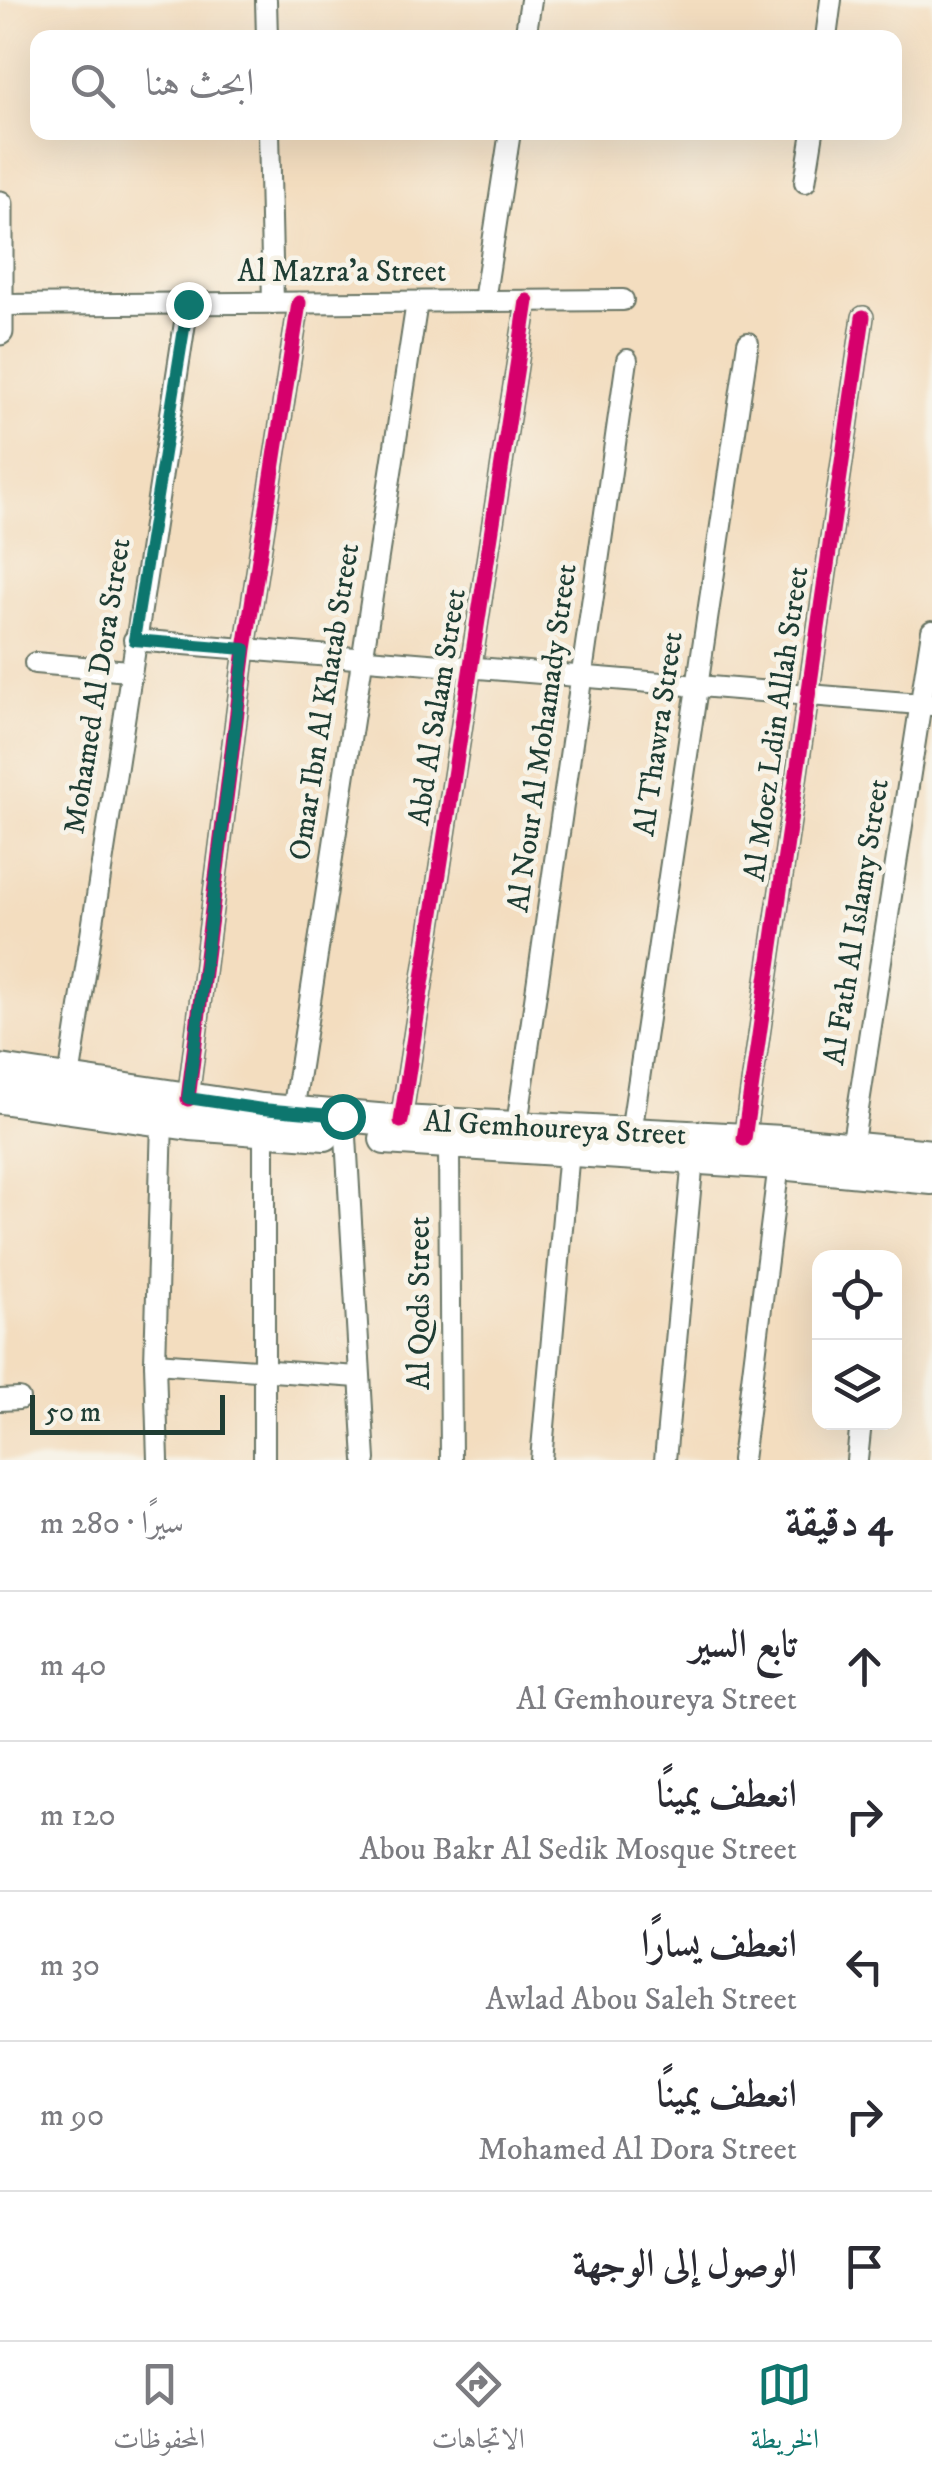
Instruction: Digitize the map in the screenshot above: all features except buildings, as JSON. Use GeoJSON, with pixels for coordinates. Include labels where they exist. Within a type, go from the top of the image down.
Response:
{"type":"FeatureCollection","features":[{"type":"Feature","properties":{"kind":"main road","name":"Al Gemhoureya Street"},"geometry":{"type":"LineString","coordinates":[[0,1070],[294,1112],[516,1125],[570,1139],[692,1158],[932,1180]]}},
{"type":"Feature","properties":{"kind":"main road","name":"Al Gemhoureya Street"},"geometry":{"type":"LineString","coordinates":[[0,1098],[264,1132],[449,1145],[631,1133],[932,1155]]}},
{"type":"Feature","properties":{"kind":"street"},"geometry":{"type":"LineString","coordinates":[[266,0],[267,30]]}},
{"type":"Feature","properties":{"kind":"street"},"geometry":{"type":"LineString","coordinates":[[526,30],[531,0]]}},
{"type":"Feature","properties":{"kind":"street"},"geometry":{"type":"LineString","coordinates":[[827,30],[831,0]]}},
{"type":"Feature","properties":{"kind":"street"},"geometry":{"type":"LineString","coordinates":[[270,140],[274,303]]}},
{"type":"Feature","properties":{"kind":"street"},"geometry":{"type":"LineString","coordinates":[[484,301],[509,140]]}},
{"type":"Feature","properties":{"kind":"street"},"geometry":{"type":"LineString","coordinates":[[806,182],[811,140]]}},
{"type":"Feature","properties":{"kind":"street"},"geometry":{"type":"LineString","coordinates":[[0,204],[0,332]]}},
{"type":"Feature","properties":{"kind":"street","name":"Al Mazra'a Street"},"geometry":{"type":"LineString","coordinates":[[2,305],[623,300]]}},
{"type":"Feature","properties":{"kind":"street","name":"Abd Al Salam Street"},"geometry":{"type":"LineString","coordinates":[[401,1121],[526,301]]}},
{"type":"Feature","properties":{"kind":"street"},"geometry":{"type":"LineString","coordinates":[[188,1098],[245,649],[299,302]]}},
{"type":"Feature","properties":{"kind":"street","name":"Omar Ibn Al Khatab Street"},"geometry":{"type":"LineString","coordinates":[[294,1112],[417,302]]}},
{"type":"Feature","properties":{"kind":"street","name":"Mohamed Al Dora Street"},"geometry":{"type":"LineString","coordinates":[[69,1079],[188,304]]}},
{"type":"Feature","properties":{"kind":"street","name":"Al Moez Ldin Allah Street"},"geometry":{"type":"LineString","coordinates":[[744,1139],[863,317]]}},
{"type":"Feature","properties":{"kind":"street","name":"Al Thawra Street"},"geometry":{"type":"LineString","coordinates":[[631,1133],[748,343]]}},
{"type":"Feature","properties":{"kind":"street","name":"Al Nour Al Mohamady Street"},"geometry":{"type":"LineString","coordinates":[[516,1125],[627,360]]}},
{"type":"Feature","properties":{"kind":"street","name":"Al Fath Al Islamy Street"},"geometry":{"type":"LineString","coordinates":[[852,1148],[926,704],[932,631]]}},
{"type":"Feature","properties":{"kind":"street"},"geometry":{"type":"LineString","coordinates":[[134,640],[926,704]]}},
{"type":"Feature","properties":{"kind":"street"},"geometry":{"type":"LineString","coordinates":[[36,663],[130,671]]}},
{"type":"Feature","properties":{"kind":"street"},"geometry":{"type":"LineString","coordinates":[[158,1460],[155,1364],[162,1121]]}},
{"type":"Feature","properties":{"kind":"street"},"geometry":{"type":"LineString","coordinates":[[264,1132],[264,1460]]}},
{"type":"Feature","properties":{"kind":"street"},"geometry":{"type":"LineString","coordinates":[[346,1137],[365,1460]]}},
{"type":"Feature","properties":{"kind":"street"},"geometry":{"type":"LineString","coordinates":[[540,1460],[570,1139]]}},
{"type":"Feature","properties":{"kind":"street","name":"Al Qods Street"},"geometry":{"type":"LineString","coordinates":[[449,1145],[451,1460]]}},
{"type":"Feature","properties":{"kind":"street"},"geometry":{"type":"LineString","coordinates":[[665,1460],[692,1158]]}},
{"type":"Feature","properties":{"kind":"street"},"geometry":{"type":"LineString","coordinates":[[742,1460],[779,1164]]}},
{"type":"Feature","properties":{"kind":"street"},"geometry":{"type":"LineString","coordinates":[[155,1364],[358,1377]]}},
{"type":"Feature","properties":{"kind":"street"},"geometry":{"type":"LineString","coordinates":[[857,1460],[860,1430]]}},
{"type":"Feature","properties":{"kind":"cycle path"},"geometry":{"type":"LineString","coordinates":[[401,1121],[527,301]]}},
{"type":"Feature","properties":{"kind":"cycle path"},"geometry":{"type":"LineString","coordinates":[[188,1099],[245,649],[299,303]]}},
{"type":"Feature","properties":{"kind":"cycle path"},"geometry":{"type":"LineString","coordinates":[[744,1139],[863,317]]}},
{"type":"Feature","properties":{"kind":"route"},"geometry":{"type":"LineString","coordinates":[[188,304],[134,640],[245,649],[188,1098],[342,1116]]}}]}
